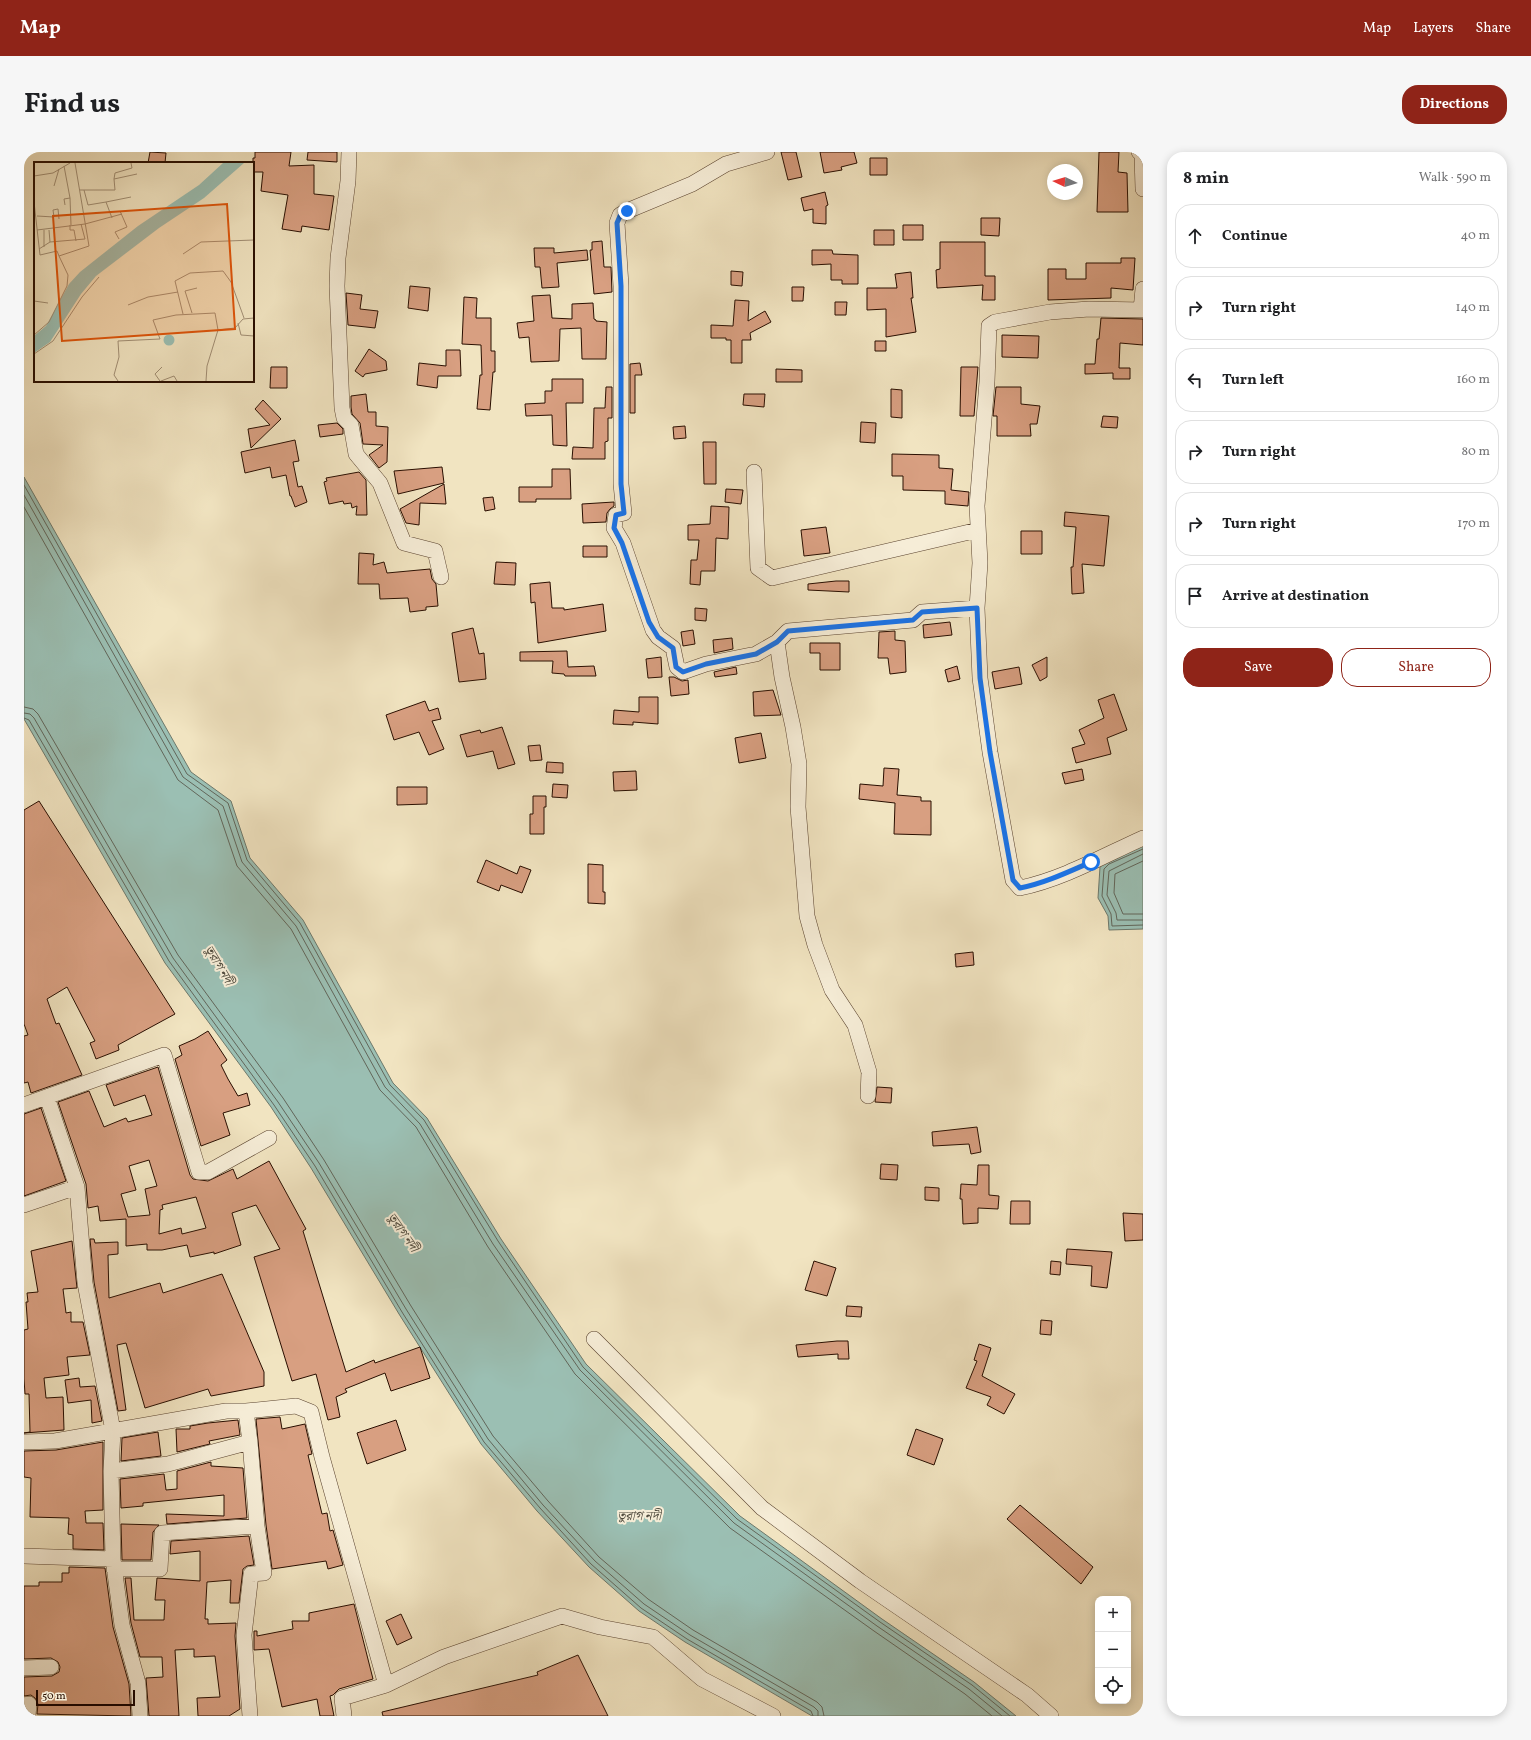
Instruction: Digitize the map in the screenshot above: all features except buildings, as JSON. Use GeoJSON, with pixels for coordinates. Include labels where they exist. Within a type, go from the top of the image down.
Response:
{"type":"FeatureCollection","features":[{"type":"Feature","properties":{"kind":"street"},"geometry":{"type":"LineString","coordinates":[[349,152],[348,181],[338,258],[337,279],[341,386],[344,418],[351,425],[356,454],[380,483],[404,544],[435,550],[440,577]]}},
{"type":"Feature","properties":{"kind":"street"},"geometry":{"type":"LineString","coordinates":[[767,152],[726,164],[692,184],[627,211],[620,216],[617,223],[621,286],[621,484],[624,513],[616,515],[614,528],[622,543],[649,622],[658,637],[673,648],[676,667],[683,672],[706,664],[756,654],[777,642],[788,631],[913,620],[922,612],[977,608]]}},
{"type":"Feature","properties":{"kind":"street"},"geometry":{"type":"LineString","coordinates":[[1138,152],[1142,154],[1143,189]]}},
{"type":"Feature","properties":{"kind":"street"},"geometry":{"type":"LineString","coordinates":[[1143,289],[1142,310],[1090,309],[1050,312],[995,322],[989,326],[987,382],[977,506],[980,563],[977,608],[980,678],[990,752],[1013,880],[1020,888],[1058,877],[1143,838]]}},
{"type":"Feature","properties":{"kind":"street"},"geometry":{"type":"LineString","coordinates":[[754,472],[758,568],[772,578],[978,530]]}},
{"type":"Feature","properties":{"kind":"street"},"geometry":{"type":"LineString","coordinates":[[777,642],[782,677],[793,727],[799,764],[798,807],[807,916],[815,945],[832,990],[855,1026],[869,1072],[868,1096]]}},
{"type":"Feature","properties":{"kind":"street"},"geometry":{"type":"LineString","coordinates":[[24,1105],[164,1055],[199,1172],[208,1172],[269,1138]]}},
{"type":"Feature","properties":{"kind":"street"},"geometry":{"type":"LineString","coordinates":[[47,1097],[77,1187],[85,1283],[113,1431],[111,1472],[114,1564],[122,1625],[138,1683],[140,1716]]}},
{"type":"Feature","properties":{"kind":"street"},"geometry":{"type":"LineString","coordinates":[[24,1205],[77,1187]]}},
{"type":"Feature","properties":{"kind":"street"},"geometry":{"type":"LineString","coordinates":[[594,1339],[762,1508],[860,1581],[1027,1695],[1051,1716]]}},
{"type":"Feature","properties":{"kind":"street"},"geometry":{"type":"LineString","coordinates":[[24,1442],[55,1441],[226,1411],[246,1411],[296,1406],[311,1412],[322,1457],[386,1685]]}},
{"type":"Feature","properties":{"kind":"street"},"geometry":{"type":"LineString","coordinates":[[246,1411],[257,1526],[264,1573],[251,1574],[244,1635],[250,1716]]}},
{"type":"Feature","properties":{"kind":"street"},"geometry":{"type":"LineString","coordinates":[[111,1472],[168,1464],[250,1442]]}},
{"type":"Feature","properties":{"kind":"street"},"geometry":{"type":"LineString","coordinates":[[24,1556],[114,1564],[160,1570],[162,1533],[257,1526]]}},
{"type":"Feature","properties":{"kind":"street"},"geometry":{"type":"LineString","coordinates":[[344,1716],[342,1698],[386,1685],[444,1657],[562,1616],[600,1627],[653,1637],[702,1679],[773,1716]]}},
{"type":"Feature","properties":{"kind":"street"},"geometry":{"type":"LineString","coordinates":[[24,1668],[51,1667]]}},
{"type":"Feature","properties":{"kind":"street"},"geometry":{"type":"LineString","coordinates":[[24,1705],[29,1704],[28,1716]]}},
{"type":"Feature","properties":{"kind":"water","name":"তুরাগ নদী"},"geometry":{"type":"Polygon","coordinates":[[[24,477],[191,772],[231,801],[250,858],[303,920],[393,1083],[427,1118],[501,1239],[586,1364],[740,1516],[882,1619],[974,1682],[1016,1716],[812,1716],[685,1642],[639,1611],[589,1567],[537,1511],[481,1444],[399,1314],[311,1168],[271,1107],[165,963],[24,719],[24,477]]]}},
{"type":"Feature","properties":{"kind":"water"},"geometry":{"type":"Polygon","coordinates":[[[1143,844],[1143,929],[1109,930],[1108,916],[1098,898],[1100,867],[1107,861],[1143,844]]]}},
{"type":"Feature","properties":{"kind":"route"},"geometry":{"type":"LineString","coordinates":[[627,211],[620,216],[617,223],[621,286],[621,484],[624,513],[616,515],[614,528],[622,543],[649,622],[658,637],[673,648],[676,667],[683,672],[706,664],[756,654],[777,642],[788,631],[913,620],[922,612],[977,608],[980,678],[990,752],[1013,880],[1020,888],[1029,886],[1058,877],[1091,862]]}}]}
